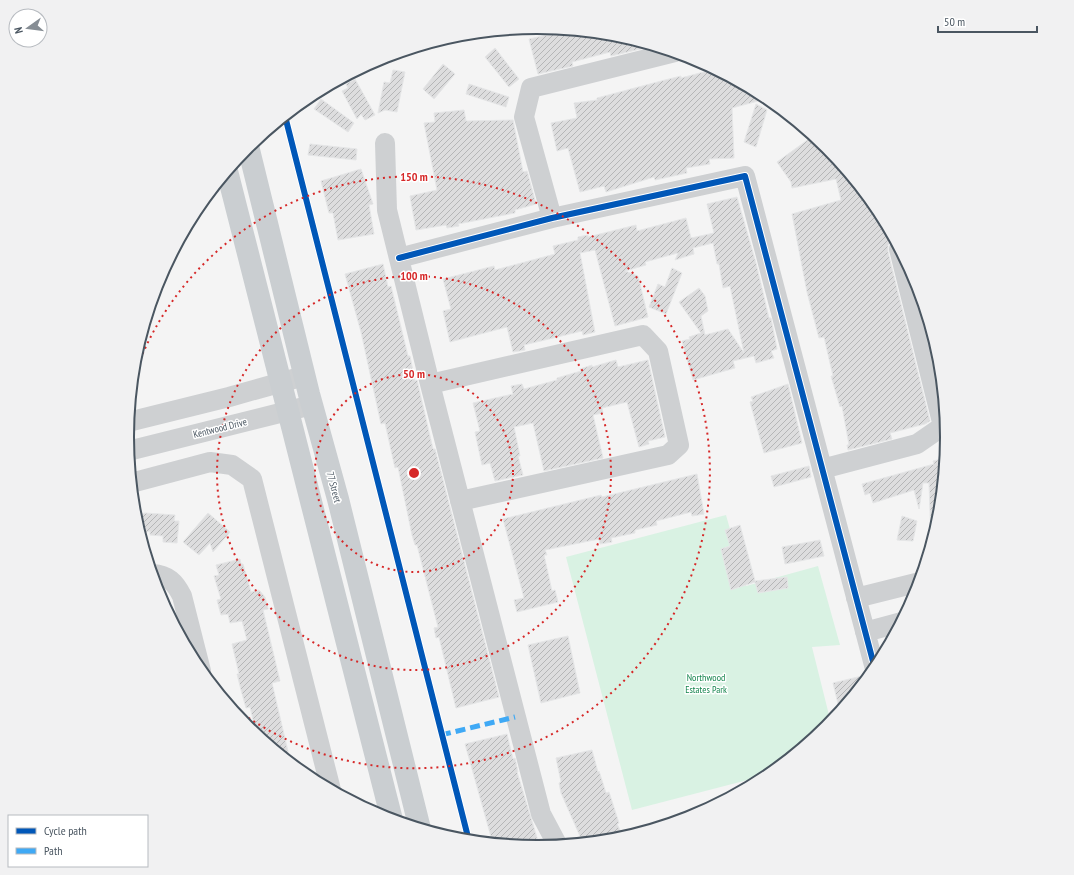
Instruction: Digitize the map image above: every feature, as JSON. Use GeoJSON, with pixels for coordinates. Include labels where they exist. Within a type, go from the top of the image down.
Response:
{"type":"FeatureCollection","features":[{"type":"Feature","properties":{"kind":"main road"},"geometry":{"type":"LineString","coordinates":[[251,153],[304,376],[300,408]]}},
{"type":"Feature","properties":{"kind":"main road"},"geometry":{"type":"LineString","coordinates":[[228,178],[279,384],[293,394],[300,408],[390,813]]}},
{"type":"Feature","properties":{"kind":"main road","name":"77 Street"},"geometry":{"type":"LineString","coordinates":[[300,408],[324,484],[338,499],[419,823]]}},
{"type":"Feature","properties":{"kind":"street"},"geometry":{"type":"LineString","coordinates":[[552,218],[524,117],[531,88],[665,54]]}},
{"type":"Feature","properties":{"kind":"street"},"geometry":{"type":"LineString","coordinates":[[385,143],[387,210],[430,384],[541,814],[555,840]]}},
{"type":"Feature","properties":{"kind":"street"},"geometry":{"type":"LineString","coordinates":[[399,258],[552,218],[745,176],[873,661]]}},
{"type":"Feature","properties":{"kind":"street"},"geometry":{"type":"LineString","coordinates":[[904,271],[940,414]]}},
{"type":"Feature","properties":{"kind":"street"},"geometry":{"type":"LineString","coordinates":[[430,384],[643,335],[658,351],[680,445],[668,455],[460,501]]}},
{"type":"Feature","properties":{"kind":"street"},"geometry":{"type":"LineString","coordinates":[[134,420],[279,384],[304,376]]}},
{"type":"Feature","properties":{"kind":"street","name":"Kentwood Drive"},"geometry":{"type":"LineString","coordinates":[[134,449],[300,408]]}},
{"type":"Feature","properties":{"kind":"street"},"geometry":{"type":"LineString","coordinates":[[822,469],[917,444],[940,428]]}},
{"type":"Feature","properties":{"kind":"street"},"geometry":{"type":"LineString","coordinates":[[136,482],[210,462],[232,465],[252,479],[329,783]]}},
{"type":"Feature","properties":{"kind":"street"},"geometry":{"type":"LineString","coordinates":[[158,575],[171,580],[182,596],[195,651]]}},
{"type":"Feature","properties":{"kind":"street"},"geometry":{"type":"LineString","coordinates":[[856,598],[913,584]]}},
{"type":"Feature","properties":{"kind":"street"},"geometry":{"type":"LineString","coordinates":[[865,632],[894,624]]}},
{"type":"Feature","properties":{"kind":"green space","name":"Northwood Estates Park"},"geometry":{"type":"Polygon","coordinates":[[[726,515],[746,586],[818,566],[840,645],[812,647],[829,715],[783,758],[751,779],[632,810],[566,557],[726,515]]]}},
{"type":"Feature","properties":{"kind":"building"},"geometry":{"type":"Polygon","coordinates":[[[550,34],[590,37],[643,48],[611,56],[610,52],[572,62],[573,66],[538,74],[529,39],[550,34]]]}},
{"type":"Feature","properties":{"kind":"building"},"geometry":{"type":"Polygon","coordinates":[[[495,48],[519,79],[509,87],[485,57],[495,48]]]}},
{"type":"Feature","properties":{"kind":"building"},"geometry":{"type":"Polygon","coordinates":[[[443,64],[455,74],[434,99],[423,89],[443,64]]]}},
{"type":"Feature","properties":{"kind":"building"},"geometry":{"type":"Polygon","coordinates":[[[393,70],[405,72],[397,112],[385,110],[378,113],[384,82],[390,83],[393,70]]]}},
{"type":"Feature","properties":{"kind":"building"},"geometry":{"type":"Polygon","coordinates":[[[705,72],[739,88],[758,100],[732,108],[734,158],[709,159],[710,164],[686,168],[687,173],[655,180],[654,177],[606,192],[604,186],[580,192],[568,148],[557,151],[551,123],[577,118],[574,103],[597,100],[597,98],[665,80],[681,76],[681,78],[705,72]]]}},
{"type":"Feature","properties":{"kind":"building"},"geometry":{"type":"Polygon","coordinates":[[[355,79],[375,115],[365,120],[361,114],[357,119],[342,91],[348,88],[346,84],[355,79]]]}},
{"type":"Feature","properties":{"kind":"building"},"geometry":{"type":"Polygon","coordinates":[[[469,84],[509,97],[506,107],[466,94],[469,84]]]}},
{"type":"Feature","properties":{"kind":"building"},"geometry":{"type":"Polygon","coordinates":[[[321,99],[354,123],[348,132],[314,109],[321,99]]]}},
{"type":"Feature","properties":{"kind":"building"},"geometry":{"type":"Polygon","coordinates":[[[756,104],[767,110],[756,147],[744,142],[756,104]]]}},
{"type":"Feature","properties":{"kind":"building"},"geometry":{"type":"Polygon","coordinates":[[[464,110],[466,121],[513,120],[523,172],[527,171],[536,204],[515,210],[515,213],[458,224],[459,226],[447,228],[446,225],[416,230],[410,196],[437,190],[424,123],[435,122],[434,113],[464,110]]]}},
{"type":"Feature","properties":{"kind":"building"},"geometry":{"type":"Polygon","coordinates":[[[809,139],[840,171],[857,192],[872,213],[890,243],[888,245],[888,252],[930,421],[925,424],[890,433],[892,439],[848,450],[847,445],[849,445],[842,406],[840,407],[831,376],[833,376],[824,337],[819,338],[807,292],[792,214],[841,200],[836,179],[792,188],[791,182],[777,162],[809,139]]]}},
{"type":"Feature","properties":{"kind":"building"},"geometry":{"type":"Polygon","coordinates":[[[310,144],[357,149],[356,160],[308,155],[310,144]]]}},
{"type":"Feature","properties":{"kind":"building"},"geometry":{"type":"Polygon","coordinates":[[[361,169],[373,204],[369,205],[374,234],[338,240],[333,213],[329,213],[321,181],[361,169]]]}},
{"type":"Feature","properties":{"kind":"building"},"geometry":{"type":"Polygon","coordinates":[[[737,197],[756,263],[769,318],[771,318],[777,349],[771,351],[774,358],[756,363],[754,356],[733,361],[735,368],[693,380],[682,341],[690,339],[689,337],[701,333],[679,302],[699,288],[705,296],[708,311],[701,316],[705,335],[728,329],[744,353],[730,286],[723,288],[719,264],[717,264],[713,243],[693,248],[694,254],[675,260],[678,253],[645,262],[646,265],[625,271],[638,276],[648,317],[615,326],[595,250],[580,253],[595,332],[583,335],[582,331],[524,345],[525,350],[513,352],[507,327],[450,342],[443,311],[451,309],[443,279],[494,266],[495,270],[555,254],[553,246],[578,240],[578,237],[588,235],[588,237],[636,225],[637,231],[686,218],[691,238],[714,233],[707,204],[737,197]]]}},
{"type":"Feature","properties":{"kind":"building"},"geometry":{"type":"Polygon","coordinates":[[[383,264],[388,287],[391,286],[408,356],[410,356],[415,381],[417,380],[433,449],[435,449],[499,697],[456,708],[439,637],[436,638],[434,628],[438,627],[417,545],[415,545],[412,535],[398,467],[395,468],[385,423],[381,424],[361,332],[345,274],[383,264]]]}},
{"type":"Feature","properties":{"kind":"building"},"geometry":{"type":"Polygon","coordinates":[[[672,268],[682,273],[666,314],[649,307],[658,284],[665,287],[672,268]]]}},
{"type":"Feature","properties":{"kind":"building"},"geometry":{"type":"Polygon","coordinates":[[[616,360],[618,367],[648,360],[665,437],[648,441],[649,444],[639,447],[627,402],[602,408],[603,413],[593,415],[603,458],[544,471],[533,423],[514,427],[520,456],[518,456],[523,475],[495,481],[490,463],[482,465],[475,432],[480,431],[473,403],[513,394],[511,386],[522,384],[524,389],[557,380],[557,378],[581,371],[580,369],[592,365],[592,367],[616,360]]]}},
{"type":"Feature","properties":{"kind":"building"},"geometry":{"type":"Polygon","coordinates":[[[788,384],[802,443],[764,453],[750,402],[753,401],[751,397],[788,384]]]}},
{"type":"Feature","properties":{"kind":"building"},"geometry":{"type":"Polygon","coordinates":[[[940,459],[937,490],[931,527],[929,483],[923,483],[919,509],[914,490],[873,503],[870,493],[865,495],[862,484],[934,464],[933,461],[940,459]]]}},
{"type":"Feature","properties":{"kind":"building"},"geometry":{"type":"Polygon","coordinates":[[[809,466],[811,477],[774,487],[771,476],[809,466]]]}},
{"type":"Feature","properties":{"kind":"building"},"geometry":{"type":"Polygon","coordinates":[[[697,474],[704,514],[692,516],[691,512],[656,521],[657,525],[635,530],[635,533],[611,538],[612,542],[600,544],[599,539],[545,550],[547,555],[544,555],[552,591],[555,590],[558,602],[517,612],[514,600],[524,598],[503,519],[601,495],[602,497],[697,474]]]}},
{"type":"Feature","properties":{"kind":"building"},"geometry":{"type":"Polygon","coordinates":[[[145,513],[175,515],[174,521],[179,521],[177,543],[163,542],[163,536],[150,535],[150,531],[145,532],[141,514],[145,513]]]}},
{"type":"Feature","properties":{"kind":"building"},"geometry":{"type":"Polygon","coordinates":[[[208,513],[230,532],[213,552],[210,543],[199,555],[183,542],[208,513]]]}},
{"type":"Feature","properties":{"kind":"building"},"geometry":{"type":"Polygon","coordinates":[[[902,516],[917,521],[913,541],[897,540],[902,516]]]}},
{"type":"Feature","properties":{"kind":"building"},"geometry":{"type":"Polygon","coordinates":[[[740,525],[755,581],[787,577],[788,588],[758,593],[755,582],[731,590],[721,549],[730,546],[725,530],[740,525]]]}},
{"type":"Feature","properties":{"kind":"building"},"geometry":{"type":"Polygon","coordinates":[[[820,540],[824,556],[785,564],[782,547],[820,540]]]}},
{"type":"Feature","properties":{"kind":"building"},"geometry":{"type":"Polygon","coordinates":[[[240,559],[241,564],[243,564],[251,592],[259,590],[265,597],[268,609],[263,610],[280,681],[272,683],[289,757],[254,725],[250,707],[246,708],[237,674],[239,674],[232,644],[247,640],[242,621],[230,623],[228,614],[221,615],[217,600],[221,599],[214,576],[219,575],[216,565],[240,559]]]}},
{"type":"Feature","properties":{"kind":"building"},"geometry":{"type":"Polygon","coordinates":[[[568,636],[580,693],[541,703],[528,645],[568,636]]]}},
{"type":"Feature","properties":{"kind":"building"},"geometry":{"type":"Polygon","coordinates":[[[862,676],[838,706],[833,683],[862,676]]]}},
{"type":"Feature","properties":{"kind":"building"},"geometry":{"type":"Polygon","coordinates":[[[507,734],[538,841],[491,839],[465,744],[507,734]]]}},
{"type":"Feature","properties":{"kind":"building"},"geometry":{"type":"Polygon","coordinates":[[[592,750],[606,793],[609,792],[619,823],[617,824],[621,832],[581,839],[561,793],[559,783],[561,782],[556,758],[592,750]]]}},
{"type":"Feature","properties":{"kind":"marked path"},"geometry":{"type":"LineString","coordinates":[[441,735],[515,717]]}},
{"type":"Feature","properties":{"kind":"cycle path"},"geometry":{"type":"LineString","coordinates":[[286,121],[467,835]]}},
{"type":"Feature","properties":{"kind":"cycle path"},"geometry":{"type":"LineString","coordinates":[[399,258],[552,218],[745,176],[873,661]]}}]}
